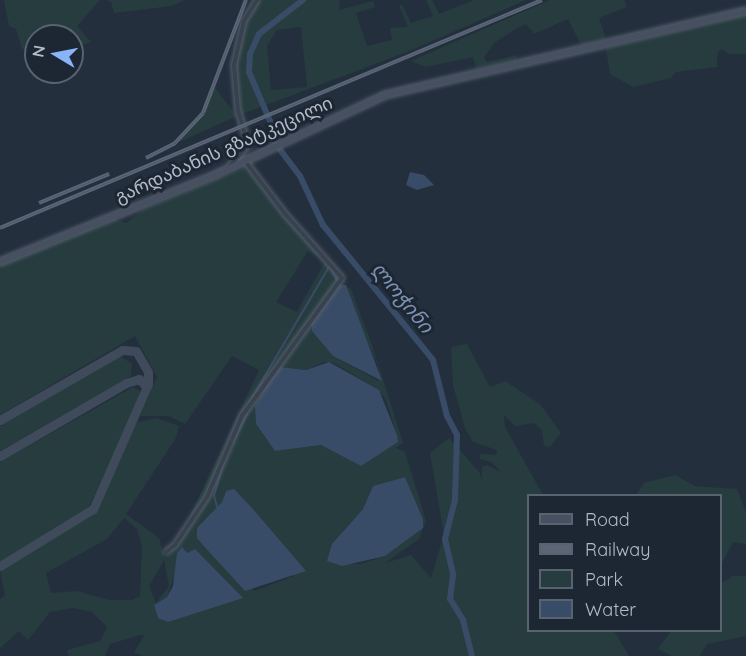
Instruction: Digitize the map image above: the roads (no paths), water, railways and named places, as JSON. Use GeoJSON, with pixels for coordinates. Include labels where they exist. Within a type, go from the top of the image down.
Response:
{"type":"FeatureCollection","features":[{"type":"Feature","properties":{"kind":"main road","name":"გარდაბანის გზატკეცილი"},"geometry":{"type":"LineString","coordinates":[[0,262],[227,169],[357,106],[429,84],[746,11]]}},
{"type":"Feature","properties":{"kind":"street"},"geometry":{"type":"LineString","coordinates":[[227,169],[248,145],[238,111],[234,65],[244,21],[257,0]]}},
{"type":"Feature","properties":{"kind":"street"},"geometry":{"type":"LineString","coordinates":[[166,552],[175,545],[207,496],[242,416],[342,278],[286,215],[245,161]]}},
{"type":"Feature","properties":{"kind":"water"},"geometry":{"type":"Polygon","coordinates":[[[410,172],[424,175],[434,185],[417,190],[406,185],[410,172]]]}},
{"type":"Feature","properties":{"kind":"water"},"geometry":{"type":"Polygon","coordinates":[[[339,285],[346,285],[382,381],[333,356],[312,331],[311,320],[339,285]]]}},
{"type":"Feature","properties":{"kind":"water"},"geometry":{"type":"Polygon","coordinates":[[[329,362],[379,390],[397,435],[398,442],[361,466],[321,445],[275,451],[256,424],[255,406],[275,371],[280,367],[306,370],[329,362]]]}},
{"type":"Feature","properties":{"kind":"water"},"geometry":{"type":"Polygon","coordinates":[[[405,477],[423,519],[423,528],[385,556],[342,566],[327,561],[332,544],[363,509],[373,486],[405,477]]]}},
{"type":"Feature","properties":{"kind":"water"},"geometry":{"type":"Polygon","coordinates":[[[234,489],[306,571],[245,591],[202,544],[197,538],[197,528],[222,502],[226,491],[234,489]]]}},
{"type":"Feature","properties":{"kind":"water"},"geometry":{"type":"Polygon","coordinates":[[[182,547],[187,553],[195,549],[243,598],[168,622],[158,618],[154,605],[167,597],[173,586],[177,553],[182,547]]]}},
{"type":"Feature","properties":{"kind":"waterway","name":"ლოჭინი"},"geometry":{"type":"LineString","coordinates":[[303,0],[259,34],[250,54],[249,72],[273,128],[272,139],[300,176],[323,225],[433,360],[447,416],[457,435],[455,500],[445,539],[453,575],[450,599],[463,620],[472,656]]}},
{"type":"Feature","properties":{"kind":"waterway"},"geometry":{"type":"LineString","coordinates":[[248,405],[329,267]]}},
{"type":"Feature","properties":{"kind":"waterway"},"geometry":{"type":"LineString","coordinates":[[332,270],[337,280]]}},
{"type":"Feature","properties":{"kind":"waterway"},"geometry":{"type":"LineString","coordinates":[[233,442],[247,414]]}},
{"type":"Feature","properties":{"kind":"waterway"},"geometry":{"type":"LineString","coordinates":[[217,507],[214,496],[224,462]]}},
{"type":"Feature","properties":{"kind":"railway"},"geometry":{"type":"LineString","coordinates":[[146,158],[175,143],[203,113],[246,0]]}},
{"type":"Feature","properties":{"kind":"railway"},"geometry":{"type":"LineString","coordinates":[[0,228],[542,0]]}},
{"type":"Feature","properties":{"kind":"railway"},"geometry":{"type":"LineString","coordinates":[[39,203],[109,174]]}}]}
